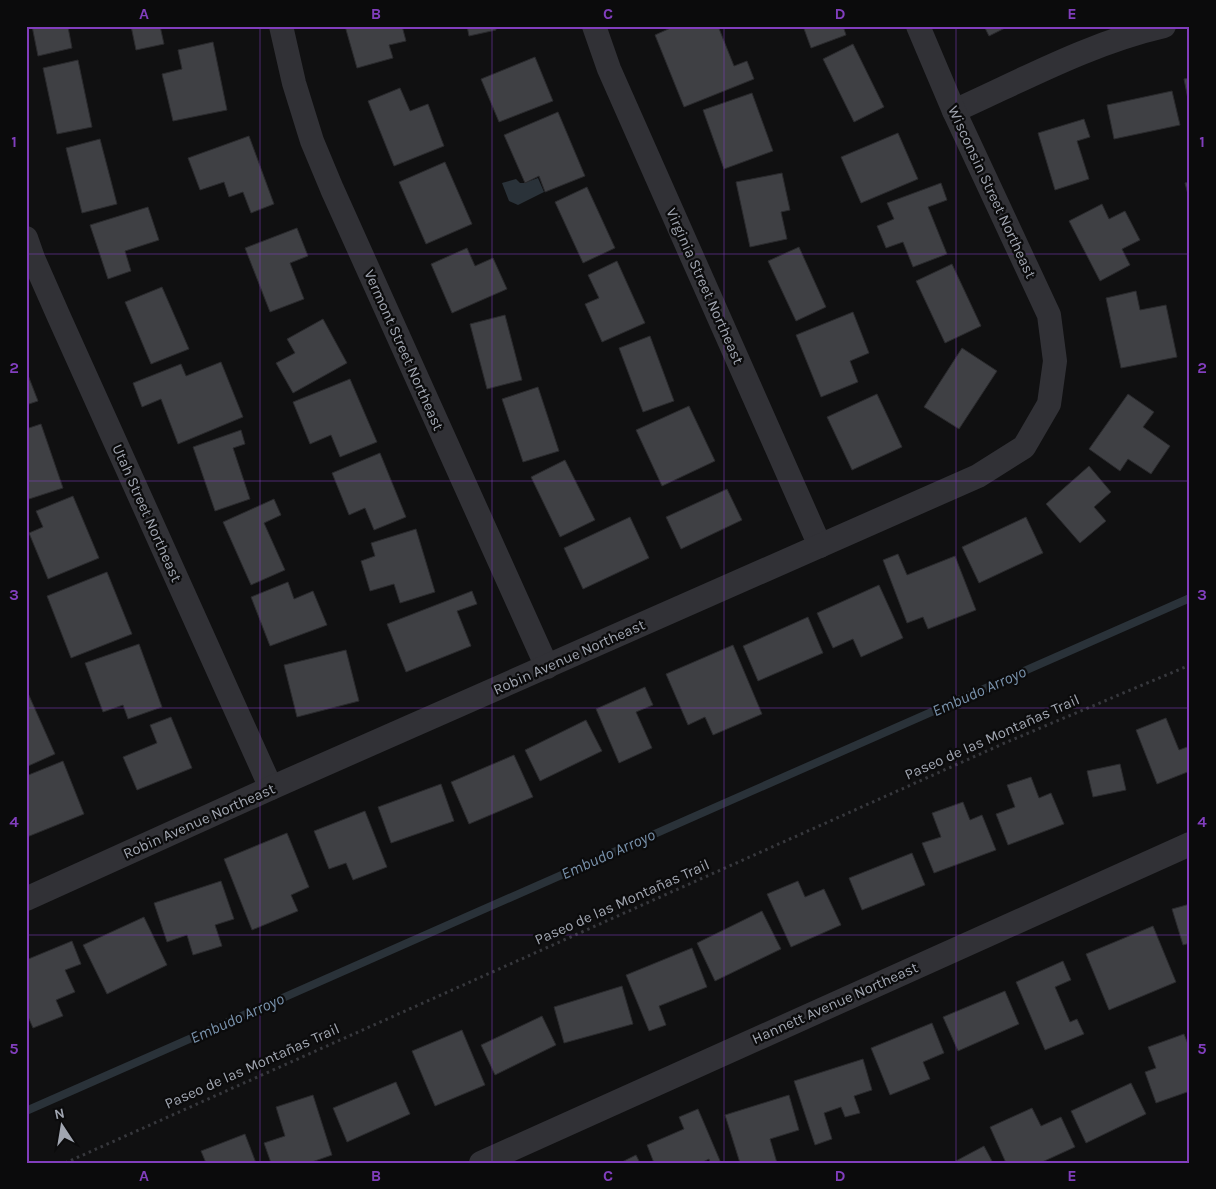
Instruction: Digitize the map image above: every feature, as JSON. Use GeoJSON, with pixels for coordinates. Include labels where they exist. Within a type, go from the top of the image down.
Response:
{"type":"FeatureCollection","features":[{"type":"Feature","properties":{"kind":"street","name":"Vermont Street Northeast"},"geometry":{"type":"LineString","coordinates":[[281,26],[294,83],[312,141],[547,667]]}},
{"type":"Feature","properties":{"kind":"street","name":"Virginia Street Northeast"},"geometry":{"type":"LineString","coordinates":[[594,26],[609,68],[820,546]]}},
{"type":"Feature","properties":{"kind":"street","name":"Wisconsin Street Northeast"},"geometry":{"type":"LineString","coordinates":[[918,26],[954,111],[1049,315],[1055,362]]}},
{"type":"Feature","properties":{"kind":"street"},"geometry":{"type":"LineString","coordinates":[[954,111],[1081,52],[1133,33],[1164,26]]}},
{"type":"Feature","properties":{"kind":"street","name":"Utah Street Northeast"},"geometry":{"type":"LineString","coordinates":[[26,238],[55,308],[271,788]]}},
{"type":"Feature","properties":{"kind":"street","name":"Robin Avenue Northeast"},"geometry":{"type":"LineString","coordinates":[[26,899],[271,788],[978,476],[1024,447],[1049,404],[1055,362]]}},
{"type":"Feature","properties":{"kind":"street","name":"Hannett Avenue Northeast"},"geometry":{"type":"LineString","coordinates":[[481,1163],[1190,844]]}},
{"type":"Feature","properties":{"kind":"path","name":"Paseo de las Montañas Trail"},"geometry":{"type":"LineString","coordinates":[[65,1163],[1007,742],[1190,665]]}},
{"type":"Feature","properties":{"kind":"shaded area"},"geometry":{"type":"Polygon","coordinates":[[[538,178],[544,192],[518,205],[509,201],[502,183],[516,179],[520,183],[524,183],[538,178]]]}},
{"type":"Feature","properties":{"kind":"building"},"geometry":{"type":"Polygon","coordinates":[[[32,26],[71,26],[68,27],[72,48],[38,56],[32,26]]]}},
{"type":"Feature","properties":{"kind":"building"},"geometry":{"type":"Polygon","coordinates":[[[131,26],[160,26],[164,44],[136,50],[131,26]]]}},
{"type":"Feature","properties":{"kind":"building"},"geometry":{"type":"Polygon","coordinates":[[[345,26],[402,26],[406,41],[389,45],[393,58],[357,68],[345,26]]]}},
{"type":"Feature","properties":{"kind":"building"},"geometry":{"type":"Polygon","coordinates":[[[467,26],[496,26],[496,30],[469,36],[467,26]]]}},
{"type":"Feature","properties":{"kind":"building"},"geometry":{"type":"Polygon","coordinates":[[[675,26],[718,26],[734,66],[747,61],[754,79],[684,107],[655,35],[675,26]]]}},
{"type":"Feature","properties":{"kind":"building"},"geometry":{"type":"Polygon","coordinates":[[[803,26],[843,26],[846,35],[811,48],[803,26]]]}},
{"type":"Feature","properties":{"kind":"building"},"geometry":{"type":"Polygon","coordinates":[[[984,26],[1009,26],[989,36],[984,26]]]}},
{"type":"Feature","properties":{"kind":"building"},"geometry":{"type":"Polygon","coordinates":[[[213,42],[227,110],[173,121],[162,74],[182,69],[178,50],[213,42]]]}},
{"type":"Feature","properties":{"kind":"building"},"geometry":{"type":"Polygon","coordinates":[[[853,44],[884,107],[854,122],[823,59],[853,44]]]}},
{"type":"Feature","properties":{"kind":"building"},"geometry":{"type":"Polygon","coordinates":[[[535,57],[553,101],[499,122],[481,79],[535,57]]]}},
{"type":"Feature","properties":{"kind":"building"},"geometry":{"type":"Polygon","coordinates":[[[78,60],[92,127],[57,134],[43,68],[78,60]]]}},
{"type":"Feature","properties":{"kind":"building"},"geometry":{"type":"Polygon","coordinates":[[[1190,78],[1190,104],[1189,104],[1184,79],[1190,78]]]}},
{"type":"Feature","properties":{"kind":"building"},"geometry":{"type":"Polygon","coordinates":[[[400,88],[410,111],[428,104],[444,146],[394,166],[368,101],[400,88]]]}},
{"type":"Feature","properties":{"kind":"building"},"geometry":{"type":"Polygon","coordinates":[[[1172,91],[1180,125],[1114,139],[1107,105],[1172,91]]]}},
{"type":"Feature","properties":{"kind":"building"},"geometry":{"type":"Polygon","coordinates":[[[752,93],[773,151],[724,169],[703,110],[752,93]]]}},
{"type":"Feature","properties":{"kind":"building"},"geometry":{"type":"Polygon","coordinates":[[[558,112],[585,176],[545,192],[539,176],[525,183],[504,135],[558,112]]]}},
{"type":"Feature","properties":{"kind":"building"},"geometry":{"type":"Polygon","coordinates":[[[1084,119],[1090,137],[1077,141],[1089,179],[1055,190],[1038,133],[1084,119]]]}},
{"type":"Feature","properties":{"kind":"building"},"geometry":{"type":"Polygon","coordinates":[[[898,133],[918,179],[861,203],[841,157],[898,133]]]}},
{"type":"Feature","properties":{"kind":"building"},"geometry":{"type":"Polygon","coordinates":[[[249,136],[274,204],[251,213],[243,192],[229,197],[224,182],[200,190],[188,158],[249,136]]]}},
{"type":"Feature","properties":{"kind":"building"},"geometry":{"type":"Polygon","coordinates":[[[100,139],[117,204],[82,213],[66,148],[100,139]]]}},
{"type":"Feature","properties":{"kind":"building"},"geometry":{"type":"Polygon","coordinates":[[[445,162],[472,224],[426,244],[399,182],[445,162]]]}},
{"type":"Feature","properties":{"kind":"building"},"geometry":{"type":"Polygon","coordinates":[[[782,173],[790,210],[781,212],[787,239],[750,247],[736,182],[782,173]]]}},
{"type":"Feature","properties":{"kind":"building"},"geometry":{"type":"Polygon","coordinates":[[[1190,182],[1190,202],[1185,183],[1190,182]]]}},
{"type":"Feature","properties":{"kind":"building"},"geometry":{"type":"Polygon","coordinates":[[[941,183],[947,200],[928,207],[947,254],[913,267],[903,242],[886,248],[877,226],[894,219],[887,203],[941,183]]]}},
{"type":"Feature","properties":{"kind":"building"},"geometry":{"type":"Polygon","coordinates":[[[587,187],[615,248],[583,263],[555,202],[587,187]]]}},
{"type":"Feature","properties":{"kind":"building"},"geometry":{"type":"Polygon","coordinates":[[[1102,204],[1109,219],[1125,211],[1140,240],[1122,249],[1130,265],[1100,281],[1069,221],[1102,204]]]}},
{"type":"Feature","properties":{"kind":"building"},"geometry":{"type":"Polygon","coordinates":[[[148,207],[159,240],[125,251],[131,271],[108,279],[90,225],[148,207]]]}},
{"type":"Feature","properties":{"kind":"building"},"geometry":{"type":"Polygon","coordinates":[[[297,228],[308,256],[290,263],[304,299],[270,312],[245,248],[297,228]]]}},
{"type":"Feature","properties":{"kind":"building"},"geometry":{"type":"Polygon","coordinates":[[[799,247],[826,307],[796,321],[768,261],[799,247]]]}},
{"type":"Feature","properties":{"kind":"building"},"geometry":{"type":"Polygon","coordinates":[[[467,248],[475,266],[493,258],[507,289],[452,313],[431,264],[467,248]]]}},
{"type":"Feature","properties":{"kind":"building"},"geometry":{"type":"Polygon","coordinates":[[[617,261],[645,323],[602,342],[585,304],[599,298],[588,275],[617,261]]]}},
{"type":"Feature","properties":{"kind":"building"},"geometry":{"type":"Polygon","coordinates":[[[952,264],[981,326],[945,343],[916,281],[952,264]]]}},
{"type":"Feature","properties":{"kind":"building"},"geometry":{"type":"Polygon","coordinates":[[[162,287],[189,349],[151,364],[125,302],[162,287]]]}},
{"type":"Feature","properties":{"kind":"building"},"geometry":{"type":"Polygon","coordinates":[[[1136,291],[1140,310],[1166,305],[1177,357],[1121,368],[1106,298],[1136,291]]]}},
{"type":"Feature","properties":{"kind":"building"},"geometry":{"type":"Polygon","coordinates":[[[853,312],[869,353],[850,361],[858,382],[821,397],[796,335],[853,312]]]}},
{"type":"Feature","properties":{"kind":"building"},"geometry":{"type":"Polygon","coordinates":[[[505,315],[522,380],[487,389],[470,324],[505,315]]]}},
{"type":"Feature","properties":{"kind":"building"},"geometry":{"type":"Polygon","coordinates":[[[323,319],[347,363],[293,393],[276,363],[295,353],[287,339],[323,319]]]}},
{"type":"Feature","properties":{"kind":"building"},"geometry":{"type":"Polygon","coordinates":[[[650,336],[674,401],[643,412],[619,348],[650,336]]]}},
{"type":"Feature","properties":{"kind":"building"},"geometry":{"type":"Polygon","coordinates":[[[962,348],[997,371],[959,429],[924,407],[962,348]]]}},
{"type":"Feature","properties":{"kind":"building"},"geometry":{"type":"Polygon","coordinates":[[[221,362],[243,417],[178,444],[161,399],[142,407],[133,383],[181,364],[186,376],[221,362]]]}},
{"type":"Feature","properties":{"kind":"building"},"geometry":{"type":"Polygon","coordinates":[[[26,370],[38,401],[26,405],[26,370]]]}},
{"type":"Feature","properties":{"kind":"building"},"geometry":{"type":"Polygon","coordinates":[[[350,379],[377,442],[340,457],[331,435],[310,444],[293,402],[350,379]]]}},
{"type":"Feature","properties":{"kind":"building"},"geometry":{"type":"Polygon","coordinates":[[[538,387],[559,451],[523,462],[502,399],[538,387]]]}},
{"type":"Feature","properties":{"kind":"building"},"geometry":{"type":"Polygon","coordinates":[[[877,394],[902,447],[852,470],[827,417],[877,394]]]}},
{"type":"Feature","properties":{"kind":"building"},"geometry":{"type":"Polygon","coordinates":[[[1128,394],[1154,412],[1143,427],[1170,446],[1151,474],[1128,459],[1120,471],[1089,449],[1128,394]]]}},
{"type":"Feature","properties":{"kind":"building"},"geometry":{"type":"Polygon","coordinates":[[[689,406],[715,461],[662,486],[636,430],[689,406]]]}},
{"type":"Feature","properties":{"kind":"building"},"geometry":{"type":"Polygon","coordinates":[[[41,424],[63,488],[26,500],[26,429],[41,424]]]}},
{"type":"Feature","properties":{"kind":"building"},"geometry":{"type":"Polygon","coordinates":[[[241,430],[245,444],[233,448],[250,499],[215,511],[193,447],[241,430]]]}},
{"type":"Feature","properties":{"kind":"building"},"geometry":{"type":"Polygon","coordinates":[[[380,453],[406,517],[374,530],[365,508],[349,515],[332,473],[380,453]]]}},
{"type":"Feature","properties":{"kind":"building"},"geometry":{"type":"Polygon","coordinates":[[[565,460],[595,520],[560,537],[531,477],[565,460]]]}},
{"type":"Feature","properties":{"kind":"building"},"geometry":{"type":"Polygon","coordinates":[[[1089,466],[1111,492],[1094,507],[1106,521],[1080,543],[1046,504],[1089,466]]]}},
{"type":"Feature","properties":{"kind":"building"},"geometry":{"type":"Polygon","coordinates":[[[727,489],[742,520],[681,549],[666,517],[727,489]]]}},
{"type":"Feature","properties":{"kind":"building"},"geometry":{"type":"Polygon","coordinates":[[[73,496],[99,558],[48,579],[29,533],[43,527],[36,511],[73,496]]]}},
{"type":"Feature","properties":{"kind":"building"},"geometry":{"type":"Polygon","coordinates":[[[274,499],[281,515],[264,523],[285,570],[251,585],[223,522],[274,499]]]}},
{"type":"Feature","properties":{"kind":"building"},"geometry":{"type":"Polygon","coordinates":[[[630,517],[649,558],[583,589],[564,548],[630,517]]]}},
{"type":"Feature","properties":{"kind":"building"},"geometry":{"type":"Polygon","coordinates":[[[1026,517],[1043,553],[979,583],[962,547],[1026,517]]]}},
{"type":"Feature","properties":{"kind":"building"},"geometry":{"type":"Polygon","coordinates":[[[416,529],[435,592],[400,603],[394,584],[370,591],[361,561],[375,556],[371,543],[416,529]]]}},
{"type":"Feature","properties":{"kind":"building"},"geometry":{"type":"Polygon","coordinates":[[[898,554],[907,575],[955,556],[976,610],[928,629],[923,617],[907,623],[883,560],[898,554]]]}},
{"type":"Feature","properties":{"kind":"building"},"geometry":{"type":"Polygon","coordinates":[[[107,572],[132,634],[71,658],[47,596],[107,572]]]}},
{"type":"Feature","properties":{"kind":"building"},"geometry":{"type":"Polygon","coordinates":[[[288,582],[294,599],[313,591],[327,625],[270,646],[251,597],[288,582]]]}},
{"type":"Feature","properties":{"kind":"building"},"geometry":{"type":"Polygon","coordinates":[[[879,585],[903,638],[861,657],[853,639],[833,648],[817,613],[879,585]]]}},
{"type":"Feature","properties":{"kind":"building"},"geometry":{"type":"Polygon","coordinates":[[[472,591],[477,604],[457,611],[471,646],[406,672],[387,624],[472,591]]]}},
{"type":"Feature","properties":{"kind":"building"},"geometry":{"type":"Polygon","coordinates":[[[808,617],[823,653],[758,681],[743,646],[808,617]]]}},
{"type":"Feature","properties":{"kind":"building"},"geometry":{"type":"Polygon","coordinates":[[[139,644],[162,707],[128,719],[123,705],[103,712],[85,663],[139,644]]]}},
{"type":"Feature","properties":{"kind":"building"},"geometry":{"type":"Polygon","coordinates":[[[733,645],[762,714],[713,735],[705,717],[688,725],[666,674],[733,645]]]}},
{"type":"Feature","properties":{"kind":"building"},"geometry":{"type":"Polygon","coordinates":[[[346,650],[359,701],[297,717],[284,665],[346,650]]]}},
{"type":"Feature","properties":{"kind":"building"},"geometry":{"type":"Polygon","coordinates":[[[645,687],[653,705],[636,712],[652,748],[619,763],[596,709],[645,687]]]}},
{"type":"Feature","properties":{"kind":"building"},"geometry":{"type":"Polygon","coordinates":[[[26,692],[55,754],[26,767],[26,692]]]}},
{"type":"Feature","properties":{"kind":"building"},"geometry":{"type":"Polygon","coordinates":[[[171,717],[192,768],[137,790],[123,757],[157,743],[150,725],[171,717]]]}},
{"type":"Feature","properties":{"kind":"building"},"geometry":{"type":"Polygon","coordinates":[[[1166,718],[1179,750],[1190,746],[1190,771],[1157,784],[1136,730],[1166,718]]]}},
{"type":"Feature","properties":{"kind":"building"},"geometry":{"type":"Polygon","coordinates":[[[586,720],[602,751],[540,781],[525,750],[586,720]]]}},
{"type":"Feature","properties":{"kind":"building"},"geometry":{"type":"Polygon","coordinates":[[[514,755],[533,797],[469,824],[451,782],[514,755]]]}},
{"type":"Feature","properties":{"kind":"building"},"geometry":{"type":"Polygon","coordinates":[[[63,761],[84,814],[27,837],[26,776],[63,761]]]}},
{"type":"Feature","properties":{"kind":"building"},"geometry":{"type":"Polygon","coordinates":[[[1120,764],[1126,790],[1093,797],[1087,771],[1120,764]]]}},
{"type":"Feature","properties":{"kind":"building"},"geometry":{"type":"Polygon","coordinates":[[[1031,777],[1039,798],[1051,793],[1064,824],[1008,845],[996,814],[1015,807],[1007,785],[1031,777]]]}},
{"type":"Feature","properties":{"kind":"building"},"geometry":{"type":"Polygon","coordinates":[[[441,784],[454,821],[391,843],[378,807],[441,784]]]}},
{"type":"Feature","properties":{"kind":"building"},"geometry":{"type":"Polygon","coordinates":[[[963,802],[970,820],[982,815],[996,850],[934,873],[922,843],[941,837],[932,813],[963,802]]]}},
{"type":"Feature","properties":{"kind":"building"},"geometry":{"type":"Polygon","coordinates":[[[365,811],[387,867],[353,880],[346,863],[329,869],[314,831],[365,811]]]}},
{"type":"Feature","properties":{"kind":"building"},"geometry":{"type":"Polygon","coordinates":[[[287,833],[309,887],[291,895],[298,911],[252,930],[224,859],[287,833]]]}},
{"type":"Feature","properties":{"kind":"building"},"geometry":{"type":"Polygon","coordinates":[[[912,853],[925,885],[862,910],[849,878],[912,853]]]}},
{"type":"Feature","properties":{"kind":"building"},"geometry":{"type":"Polygon","coordinates":[[[221,881],[234,919],[215,925],[222,946],[193,955],[187,935],[167,942],[154,903],[221,881]]]}},
{"type":"Feature","properties":{"kind":"building"},"geometry":{"type":"Polygon","coordinates":[[[798,881],[805,897],[824,889],[841,925],[791,947],[767,894],[798,881]]]}},
{"type":"Feature","properties":{"kind":"building"},"geometry":{"type":"Polygon","coordinates":[[[1190,904],[1190,943],[1183,945],[1172,909],[1190,904]]]}},
{"type":"Feature","properties":{"kind":"building"},"geometry":{"type":"Polygon","coordinates":[[[762,911],[781,949],[715,981],[697,943],[762,911]]]}},
{"type":"Feature","properties":{"kind":"building"},"geometry":{"type":"Polygon","coordinates":[[[144,917],[167,965],[107,994],[83,945],[144,917]]]}},
{"type":"Feature","properties":{"kind":"building"},"geometry":{"type":"Polygon","coordinates":[[[1153,926],[1176,982],[1109,1010],[1086,954],[1153,926]]]}},
{"type":"Feature","properties":{"kind":"building"},"geometry":{"type":"Polygon","coordinates":[[[72,941],[81,964],[65,970],[75,992],[56,1000],[63,1016],[33,1028],[26,1012],[26,960],[72,941]]]}},
{"type":"Feature","properties":{"kind":"building"},"geometry":{"type":"Polygon","coordinates":[[[692,948],[707,987],[659,1006],[666,1025],[649,1031],[626,975],[692,948]]]}},
{"type":"Feature","properties":{"kind":"building"},"geometry":{"type":"Polygon","coordinates":[[[1063,961],[1071,980],[1055,987],[1070,1022],[1077,1019],[1084,1034],[1045,1050],[1016,982],[1063,961]]]}},
{"type":"Feature","properties":{"kind":"building"},"geometry":{"type":"Polygon","coordinates":[[[622,986],[633,1024],[564,1043],[554,1007],[622,986]]]}},
{"type":"Feature","properties":{"kind":"building"},"geometry":{"type":"Polygon","coordinates":[[[1005,991],[1019,1024],[958,1051],[943,1017],[1005,991]]]}},
{"type":"Feature","properties":{"kind":"building"},"geometry":{"type":"Polygon","coordinates":[[[542,1016],[556,1045],[495,1075],[481,1045],[542,1016]]]}},
{"type":"Feature","properties":{"kind":"building"},"geometry":{"type":"Polygon","coordinates":[[[932,1023],[944,1053],[923,1062],[930,1079],[890,1095],[871,1048],[932,1023]]]}},
{"type":"Feature","properties":{"kind":"building"},"geometry":{"type":"Polygon","coordinates":[[[462,1030],[485,1085],[435,1106],[412,1051],[462,1030]]]}},
{"type":"Feature","properties":{"kind":"building"},"geometry":{"type":"Polygon","coordinates":[[[1184,1034],[1190,1049],[1190,1091],[1156,1103],[1145,1072],[1156,1068],[1148,1047],[1184,1034]]]}},
{"type":"Feature","properties":{"kind":"building"},"geometry":{"type":"Polygon","coordinates":[[[863,1059],[872,1090],[854,1096],[860,1113],[845,1117],[841,1107],[824,1113],[832,1139],[815,1145],[794,1081],[863,1059]]]}},
{"type":"Feature","properties":{"kind":"building"},"geometry":{"type":"Polygon","coordinates":[[[396,1082],[410,1114],[347,1142],[333,1108],[396,1082]]]}},
{"type":"Feature","properties":{"kind":"building"},"geometry":{"type":"Polygon","coordinates":[[[1131,1083],[1146,1114],[1086,1143],[1071,1111],[1131,1083]]]}},
{"type":"Feature","properties":{"kind":"building"},"geometry":{"type":"Polygon","coordinates":[[[313,1095],[332,1155],[309,1163],[271,1163],[264,1143],[285,1136],[276,1107],[313,1095]]]}},
{"type":"Feature","properties":{"kind":"building"},"geometry":{"type":"Polygon","coordinates":[[[789,1095],[799,1130],[770,1139],[777,1163],[740,1163],[725,1115],[789,1095]]]}},
{"type":"Feature","properties":{"kind":"building"},"geometry":{"type":"Polygon","coordinates":[[[1032,1108],[1041,1126],[1061,1117],[1075,1147],[1040,1163],[1006,1163],[990,1127],[1032,1108]]]}},
{"type":"Feature","properties":{"kind":"building"},"geometry":{"type":"Polygon","coordinates":[[[698,1109],[721,1163],[710,1163],[709,1159],[701,1163],[654,1163],[647,1145],[684,1129],[679,1117],[698,1109]]]}},
{"type":"Feature","properties":{"kind":"building"},"geometry":{"type":"Polygon","coordinates":[[[245,1134],[256,1163],[206,1163],[201,1151],[245,1134]]]}},
{"type":"Feature","properties":{"kind":"building"},"geometry":{"type":"Polygon","coordinates":[[[984,1146],[993,1163],[952,1163],[984,1146]]]}},
{"type":"Feature","properties":{"kind":"building"},"geometry":{"type":"Polygon","coordinates":[[[636,1155],[640,1163],[620,1163],[636,1155]]]}},
{"type":"Feature","properties":{"kind":"waterway","name":"Embudo Arroyo"},"geometry":{"type":"LineString","coordinates":[[26,1111],[1190,598]]}}]}
